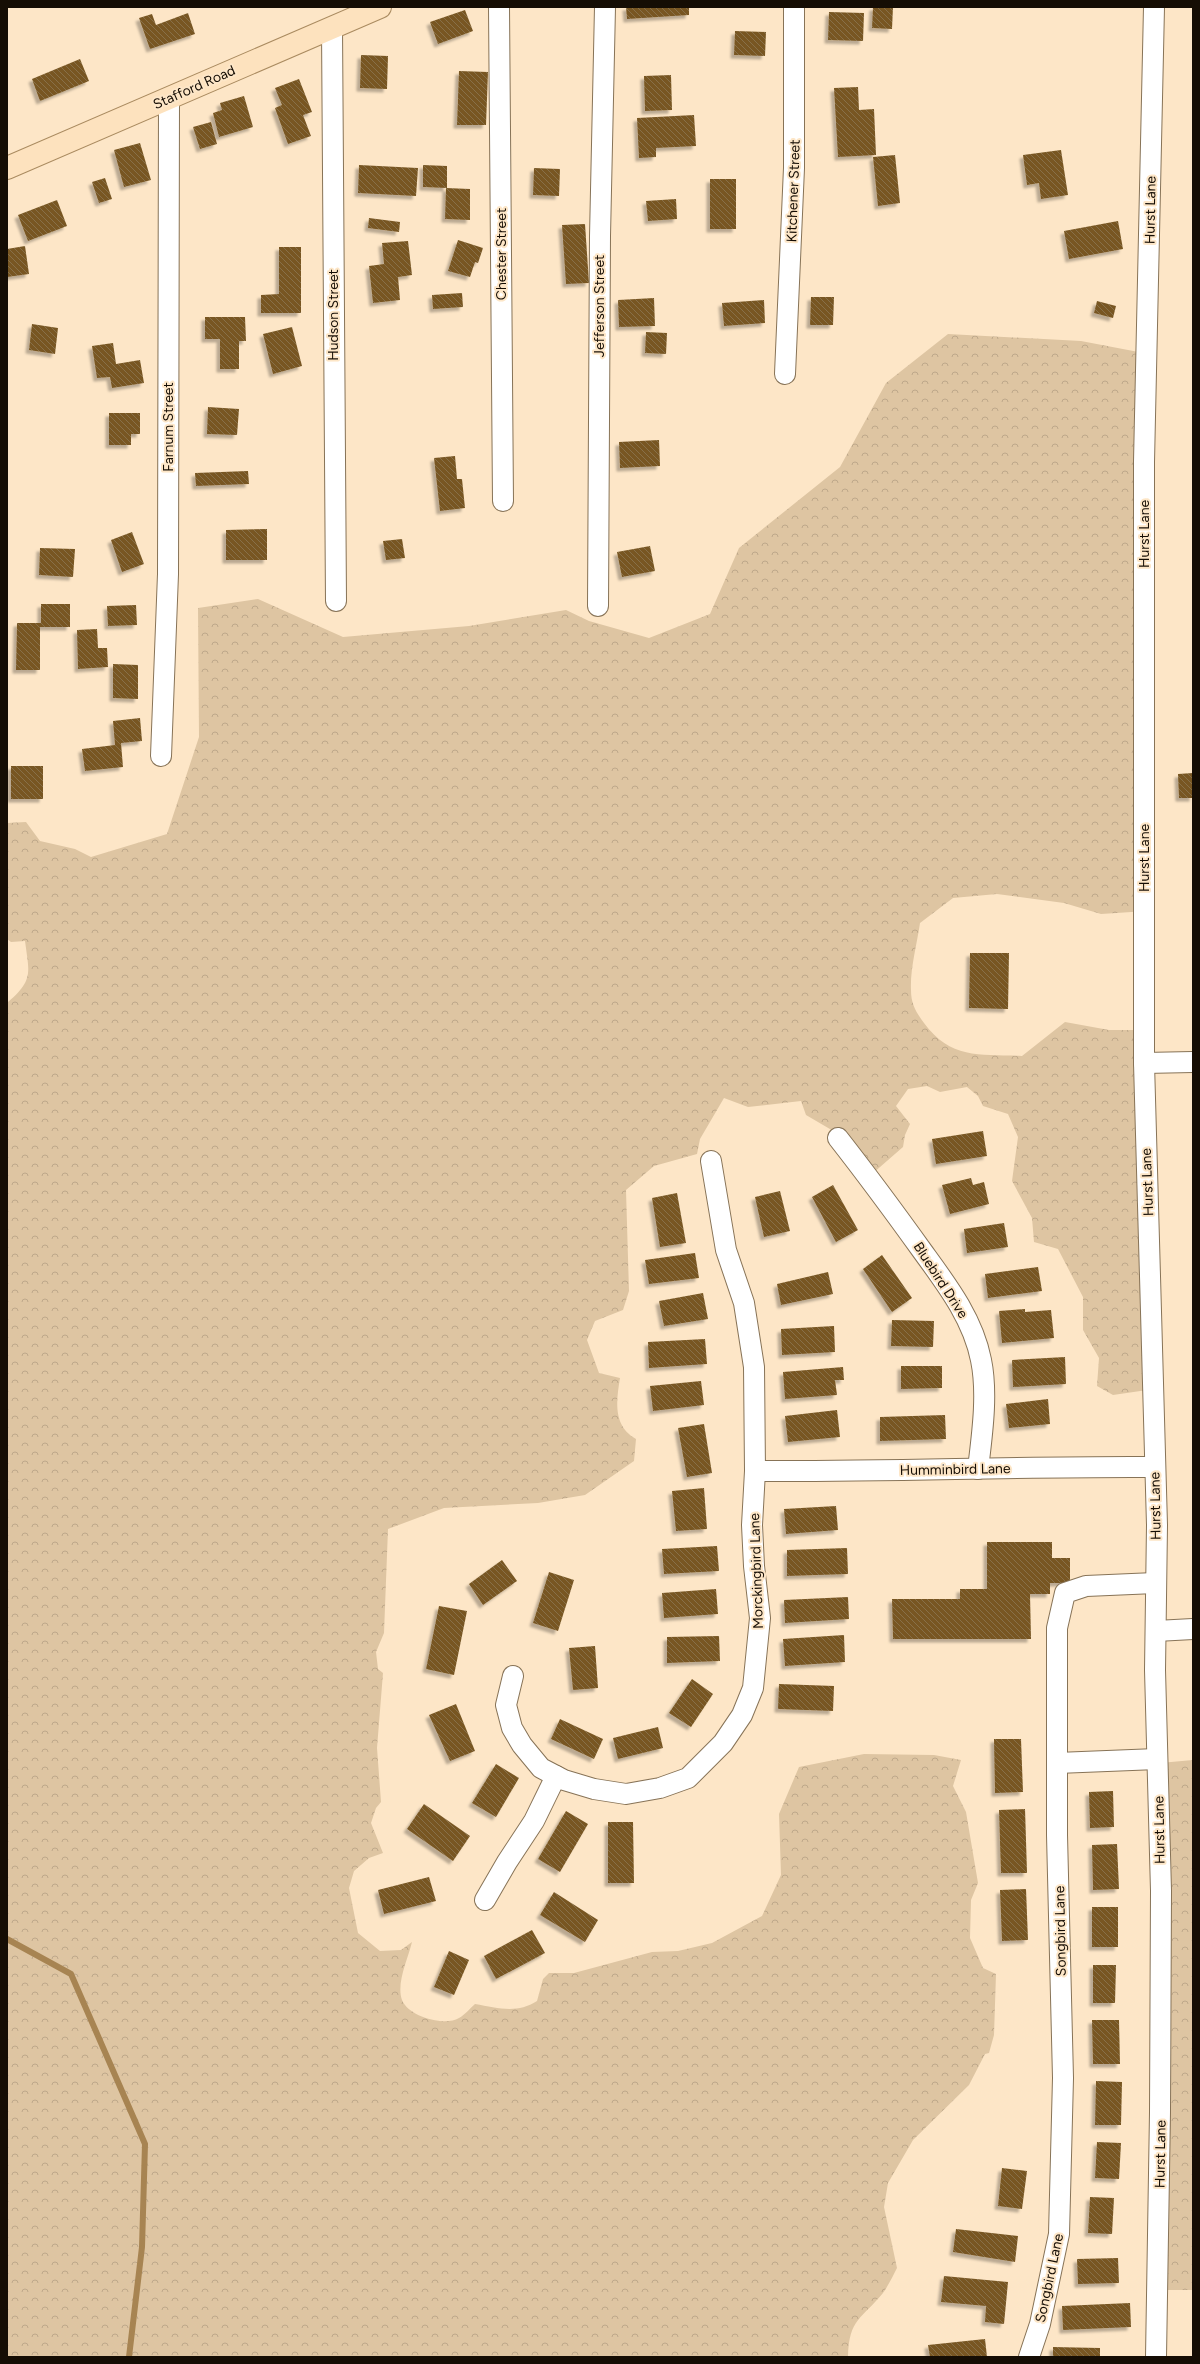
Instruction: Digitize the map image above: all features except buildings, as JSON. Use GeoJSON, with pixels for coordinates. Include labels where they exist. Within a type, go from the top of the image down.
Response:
{"type":"FeatureCollection","features":[{"type":"Feature","properties":{"kind":"main road","name":"Stafford Road"},"geometry":{"type":"LineString","coordinates":[[7,168],[380,7]]}},
{"type":"Feature","properties":{"kind":"street","name":"Chester Street"},"geometry":{"type":"LineString","coordinates":[[499,7],[503,501]]}},
{"type":"Feature","properties":{"kind":"street","name":"Jefferson Street"},"geometry":{"type":"LineString","coordinates":[[598,606],[600,236],[605,7]]}},
{"type":"Feature","properties":{"kind":"street","name":"Kitchener Street"},"geometry":{"type":"LineString","coordinates":[[785,374],[794,168],[794,7]]}},
{"type":"Feature","properties":{"kind":"street","name":"Hurst Lane"},"geometry":{"type":"LineString","coordinates":[[1154,7],[1144,446],[1144,1063],[1155,1467],[1157,1759],[1161,1891],[1156,2357]]}},
{"type":"Feature","properties":{"kind":"street","name":"Hudson Street"},"geometry":{"type":"LineString","coordinates":[[332,28],[336,601]]}},
{"type":"Feature","properties":{"kind":"street","name":"Farnum Street"},"geometry":{"type":"LineString","coordinates":[[161,756],[168,574],[169,99]]}},
{"type":"Feature","properties":{"kind":"street"},"geometry":{"type":"LineString","coordinates":[[1144,1063],[1193,1062]]}},
{"type":"Feature","properties":{"kind":"street","name":"Bluebird Drive"},"geometry":{"type":"LineString","coordinates":[[838,1138],[888,1203],[923,1252],[953,1295],[971,1326],[981,1361],[984,1415],[978,1469]]}},
{"type":"Feature","properties":{"kind":"street","name":"Morckingbird Lane"},"geometry":{"type":"LineString","coordinates":[[513,1676],[506,1705],[512,1728],[522,1745],[541,1768],[556,1776],[594,1789],[626,1794],[660,1788],[688,1778],[706,1762],[723,1743],[742,1714],[753,1688],[760,1618],[754,1566],[752,1525],[755,1471],[754,1367],[744,1302],[726,1250],[711,1161]]}},
{"type":"Feature","properties":{"kind":"street","name":"Humminbird Lane"},"geometry":{"type":"LineString","coordinates":[[755,1471],[862,1472],[1155,1467]]}},
{"type":"Feature","properties":{"kind":"street","name":"Songbird Lane"},"geometry":{"type":"LineString","coordinates":[[1029,2357],[1040,2324],[1059,2234],[1063,2078],[1056,1628],[1065,1593],[1086,1586],[1155,1583]]}},
{"type":"Feature","properties":{"kind":"street"},"geometry":{"type":"LineString","coordinates":[[1156,1631],[1193,1629]]}},
{"type":"Feature","properties":{"kind":"street"},"geometry":{"type":"LineString","coordinates":[[1057,1763],[1157,1759]]}},
{"type":"Feature","properties":{"kind":"street"},"geometry":{"type":"LineString","coordinates":[[485,1900],[506,1862],[534,1821],[556,1776]]}},
{"type":"Feature","properties":{"kind":"green space"},"geometry":{"type":"Polygon","coordinates":[[[948,334],[1081,341],[1149,354],[1147,911],[1101,914],[1064,903],[997,894],[953,898],[920,923],[913,965],[911,990],[912,1000],[916,1011],[934,1035],[956,1049],[968,1053],[1022,1056],[1065,1022],[1109,1030],[1134,1030],[1154,1389],[1113,1395],[1097,1386],[1099,1358],[1083,1330],[1083,1297],[1058,1249],[1034,1242],[1032,1218],[1012,1181],[1018,1137],[1008,1114],[983,1106],[978,1096],[967,1087],[940,1092],[927,1086],[908,1089],[896,1106],[910,1124],[905,1135],[903,1147],[872,1174],[835,1132],[806,1115],[801,1101],[748,1107],[724,1098],[700,1139],[697,1154],[654,1166],[626,1190],[629,1291],[623,1310],[595,1321],[587,1340],[599,1373],[620,1378],[617,1404],[618,1413],[623,1427],[636,1439],[634,1461],[585,1495],[538,1503],[444,1508],[388,1529],[384,1633],[376,1652],[378,1669],[383,1673],[377,1748],[381,1802],[376,1808],[371,1823],[383,1853],[369,1858],[354,1871],[349,1888],[358,1933],[380,1951],[401,1950],[412,1942],[400,1986],[402,2000],[411,2011],[427,2018],[445,2021],[459,2018],[475,2004],[507,2009],[522,2008],[537,2001],[543,1979],[549,1973],[574,1973],[652,1952],[678,1951],[712,1943],[762,1916],[781,1875],[779,1814],[799,1767],[864,1754],[934,1755],[961,1760],[953,1786],[966,1812],[978,1883],[971,1900],[970,1938],[983,1968],[996,1974],[994,2035],[989,2053],[985,2054],[969,2085],[913,2140],[888,2183],[884,2207],[897,2268],[883,2293],[854,2326],[849,2344],[848,2357],[7,2357],[7,1006],[8,1002],[22,988],[26,981],[28,975],[28,961],[25,941],[11,942],[7,939],[7,823],[26,822],[40,841],[75,849],[91,857],[167,834],[199,737],[198,608],[258,599],[343,637],[469,626],[566,610],[589,621],[649,638],[710,614],[739,548],[840,467],[886,383],[948,334]]]}},
{"type":"Feature","properties":{"kind":"green space"},"geometry":{"type":"Polygon","coordinates":[[[1193,1760],[1193,2290],[1161,2290],[1160,1763],[1193,1760]]]}},
{"type":"Feature","properties":{"kind":"waterway"},"geometry":{"type":"LineString","coordinates":[[7,1939],[71,1974],[145,2144],[142,2247],[129,2357]]}}]}
